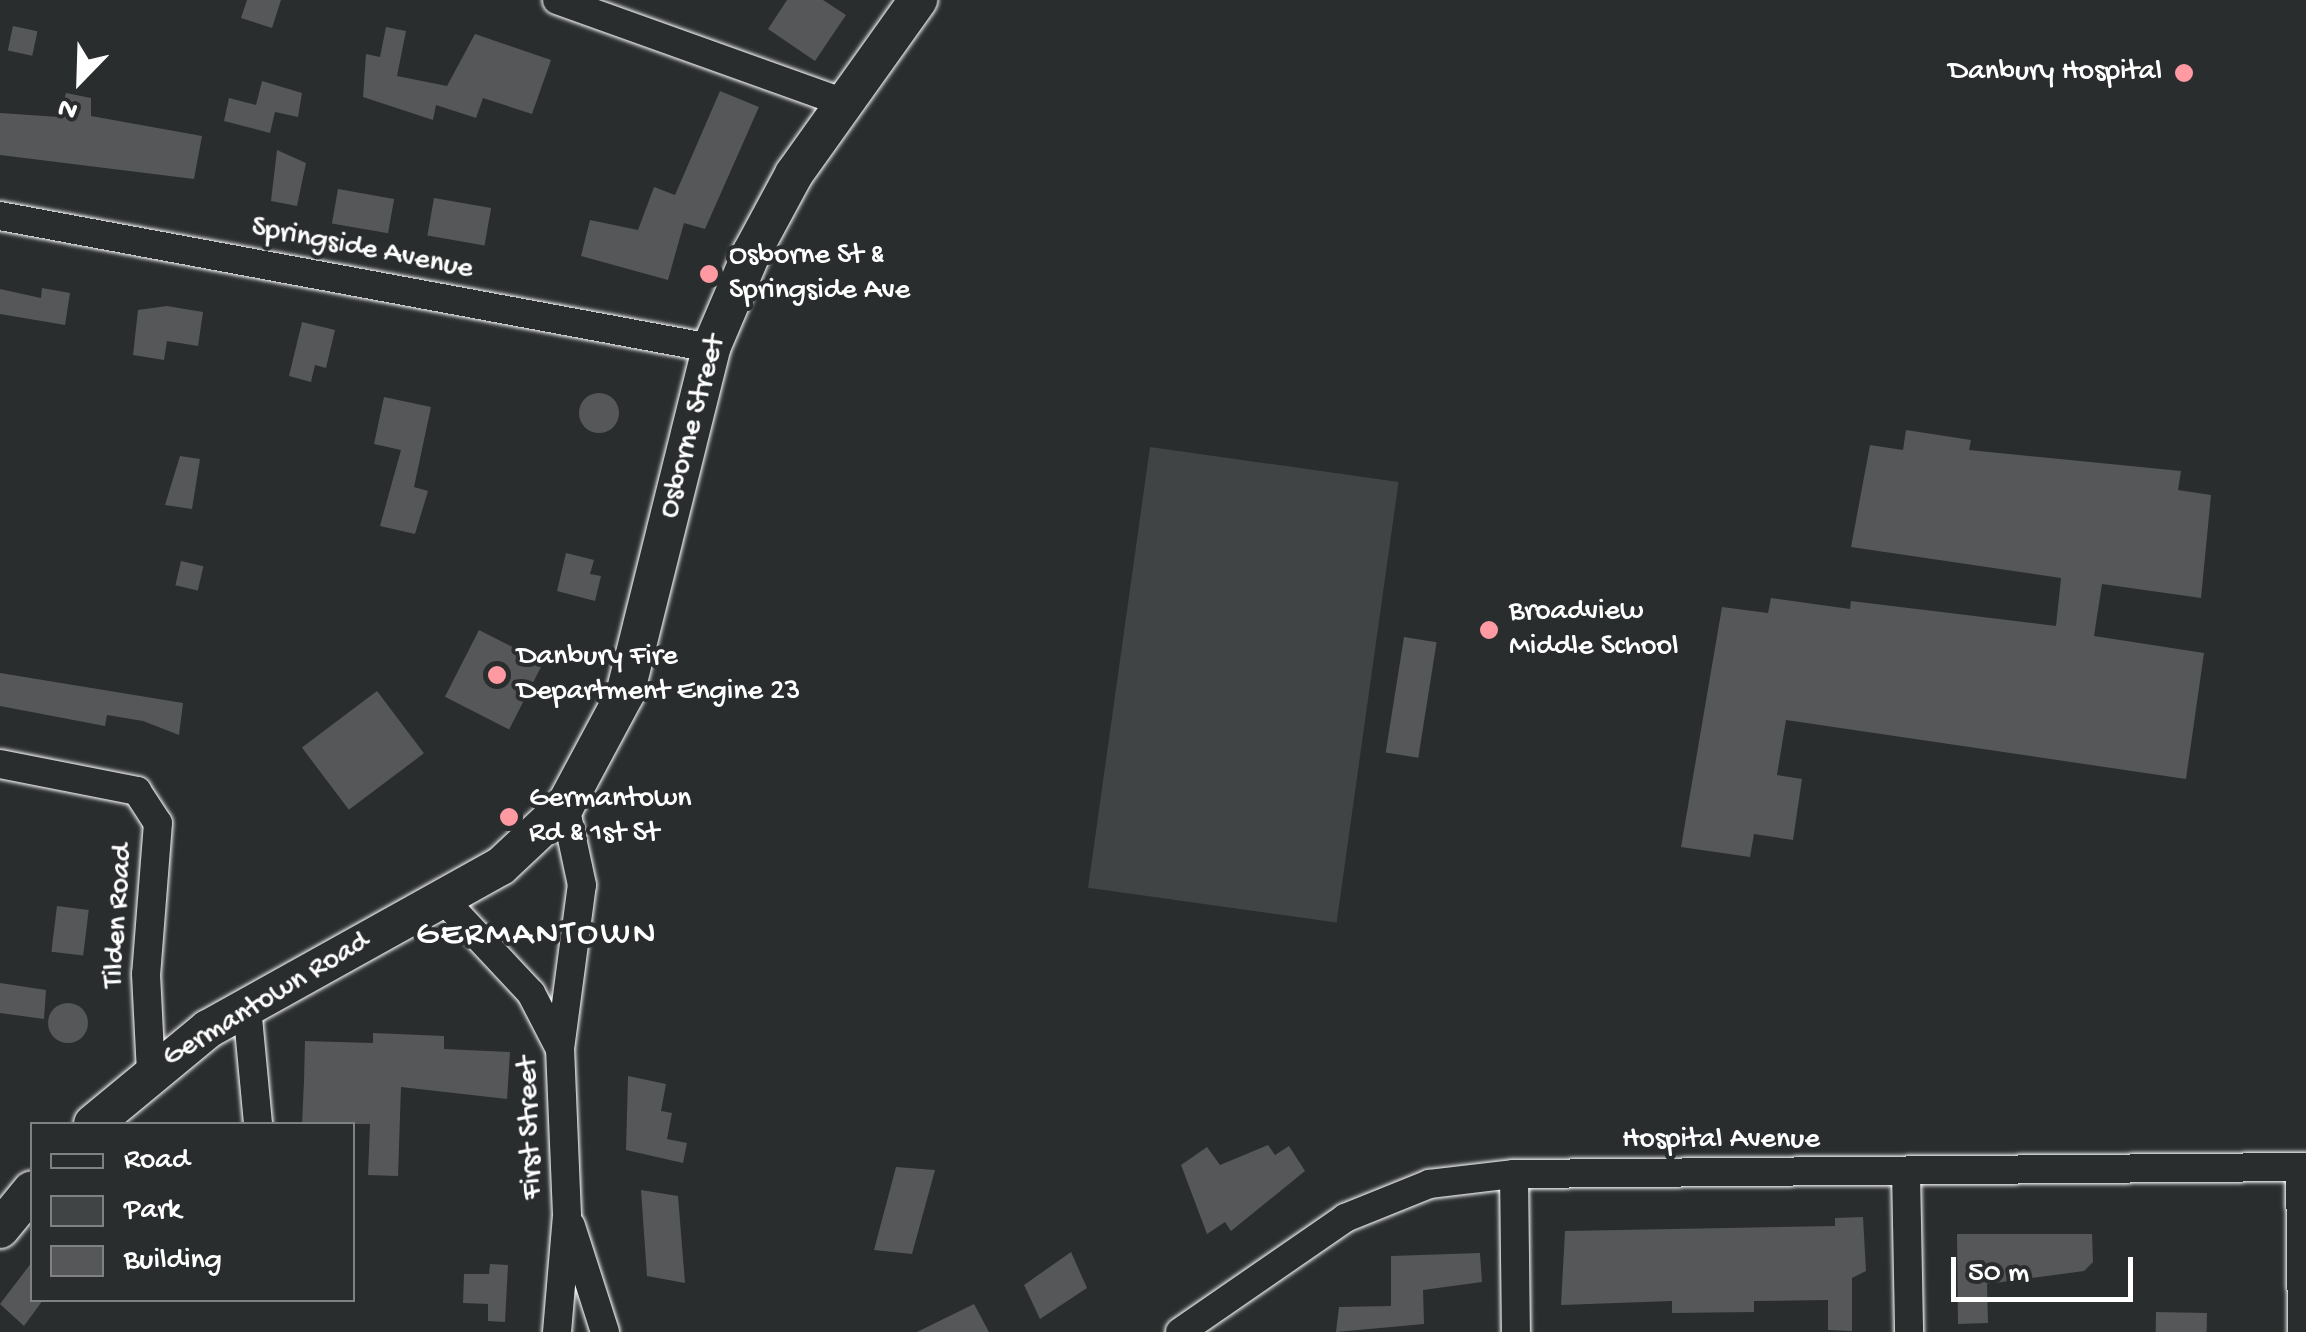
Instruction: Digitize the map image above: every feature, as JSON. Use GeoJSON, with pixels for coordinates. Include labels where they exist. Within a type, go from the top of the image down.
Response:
{"type":"FeatureCollection","features":[{"type":"Feature","properties":{"kind":"main road","name":"Osborne Street"},"geometry":{"type":"LineString","coordinates":[[613,722],[711,348],[752,252],[842,102],[918,0]]}},
{"type":"Feature","properties":{"kind":"main road","name":"Germantown Road"},"geometry":{"type":"LineString","coordinates":[[95,1122],[150,1072],[247,1007],[501,866],[565,806],[613,722]]}},
{"type":"Feature","properties":{"kind":"main road"},"geometry":{"type":"LineString","coordinates":[[0,1229],[30,1192]]}},
{"type":"Feature","properties":{"kind":"street"},"geometry":{"type":"LineString","coordinates":[[558,0],[842,102]]}},
{"type":"Feature","properties":{"kind":"street","name":"Springside Avenue"},"geometry":{"type":"LineString","coordinates":[[0,216],[711,348]]}},
{"type":"Feature","properties":{"kind":"street","name":"Tilden Road"},"geometry":{"type":"LineString","coordinates":[[0,764],[137,791],[158,823],[146,974],[150,1072]]}},
{"type":"Feature","properties":{"kind":"street","name":"First Street"},"geometry":{"type":"LineString","coordinates":[[557,1332],[567,1215],[560,1049],[582,885],[565,806]]}},
{"type":"Feature","properties":{"kind":"street"},"geometry":{"type":"LineString","coordinates":[[444,899],[531,993],[560,1049]]}},
{"type":"Feature","properties":{"kind":"street"},"geometry":{"type":"LineString","coordinates":[[247,1007],[258,1122]]}},
{"type":"Feature","properties":{"kind":"street"},"geometry":{"type":"LineString","coordinates":[[2302,1332],[2303,1167]]}},
{"type":"Feature","properties":{"kind":"street","name":"Hospital Avenue"},"geometry":{"type":"LineString","coordinates":[[1180,1332],[1345,1218],[1429,1184],[1514,1174],[2303,1167]]}},
{"type":"Feature","properties":{"kind":"street"},"geometry":{"type":"LineString","coordinates":[[1906,1171],[1909,1332]]}},
{"type":"Feature","properties":{"kind":"street"},"geometry":{"type":"LineString","coordinates":[[1514,1174],[1516,1332]]}},
{"type":"Feature","properties":{"kind":"street"},"geometry":{"type":"LineString","coordinates":[[567,1215],[605,1332]]}},
{"type":"Feature","properties":{"kind":"green space"},"geometry":{"type":"Polygon","coordinates":[[[1150,447],[1399,482],[1337,923],[1088,888],[1150,447]]]}},
{"type":"Feature","properties":{"kind":"building"},"geometry":{"type":"Polygon","coordinates":[[[247,0],[281,0],[272,28],[241,18],[247,0]]]}},
{"type":"Feature","properties":{"kind":"building"},"geometry":{"type":"Polygon","coordinates":[[[787,0],[823,0],[846,15],[815,61],[768,29],[787,0]]]}},
{"type":"Feature","properties":{"kind":"building"},"geometry":{"type":"Polygon","coordinates":[[[13,26],[37,31],[32,56],[8,50],[13,26]]]}},
{"type":"Feature","properties":{"kind":"building"},"geometry":{"type":"Polygon","coordinates":[[[386,27],[406,31],[397,76],[447,86],[475,34],[551,60],[532,114],[483,98],[476,118],[436,105],[433,120],[363,97],[366,54],[380,57],[386,27]]]}},
{"type":"Feature","properties":{"kind":"building"},"geometry":{"type":"Polygon","coordinates":[[[262,81],[302,93],[298,117],[275,112],[270,133],[224,121],[229,98],[256,105],[262,81]]]}},
{"type":"Feature","properties":{"kind":"building"},"geometry":{"type":"Polygon","coordinates":[[[720,91],[759,107],[705,229],[684,223],[668,280],[581,256],[590,220],[638,230],[654,187],[675,195],[720,91]]]}},
{"type":"Feature","properties":{"kind":"building"},"geometry":{"type":"Polygon","coordinates":[[[66,93],[91,98],[91,116],[202,136],[194,179],[0,155],[0,113],[59,117],[66,93]]]}},
{"type":"Feature","properties":{"kind":"building"},"geometry":{"type":"Polygon","coordinates":[[[277,150],[306,163],[297,206],[271,201],[277,150]]]}},
{"type":"Feature","properties":{"kind":"building"},"geometry":{"type":"Polygon","coordinates":[[[338,189],[394,199],[388,233],[332,223],[338,189]]]}},
{"type":"Feature","properties":{"kind":"building"},"geometry":{"type":"Polygon","coordinates":[[[434,198],[491,208],[485,245],[427,235],[434,198]]]}},
{"type":"Feature","properties":{"kind":"building"},"geometry":{"type":"Polygon","coordinates":[[[42,288],[70,293],[65,325],[0,314],[0,289],[41,298],[42,288]]]}},
{"type":"Feature","properties":{"kind":"building"},"geometry":{"type":"Polygon","coordinates":[[[167,306],[203,312],[198,346],[167,341],[164,360],[133,355],[138,310],[167,306]]]}},
{"type":"Feature","properties":{"kind":"building"},"geometry":{"type":"Polygon","coordinates":[[[302,322],[335,330],[326,368],[315,365],[311,382],[289,376],[302,322]]]}},
{"type":"Feature","properties":{"kind":"building"},"geometry":{"type":"Polygon","coordinates":[[[599,393],[613,399],[619,413],[613,427],[599,433],[585,427],[579,413],[585,399],[599,393]]]}},
{"type":"Feature","properties":{"kind":"building"},"geometry":{"type":"Polygon","coordinates":[[[384,397],[431,407],[414,487],[428,491],[415,534],[380,526],[401,450],[374,444],[384,397]]]}},
{"type":"Feature","properties":{"kind":"building"},"geometry":{"type":"Polygon","coordinates":[[[1906,430],[1971,440],[1969,450],[2181,471],[2178,490],[2211,495],[2201,598],[2102,584],[2094,636],[2204,653],[2186,779],[1786,720],[1777,775],[1802,779],[1793,840],[1754,834],[1750,857],[1681,847],[1722,607],[1768,613],[1771,598],[1850,609],[1851,601],[2056,626],[2061,578],[1851,547],[1870,445],[1903,450],[1906,430]]]}},
{"type":"Feature","properties":{"kind":"building"},"geometry":{"type":"Polygon","coordinates":[[[180,456],[200,459],[192,509],[165,505],[180,456]]]}},
{"type":"Feature","properties":{"kind":"building"},"geometry":{"type":"Polygon","coordinates":[[[566,553],[594,560],[590,574],[601,576],[595,601],[557,591],[566,553]]]}},
{"type":"Feature","properties":{"kind":"building"},"geometry":{"type":"Polygon","coordinates":[[[181,561],[203,566],[198,591],[175,585],[181,561]]]}},
{"type":"Feature","properties":{"kind":"building"},"geometry":{"type":"Polygon","coordinates":[[[479,630],[543,663],[509,730],[445,697],[479,630]]]}},
{"type":"Feature","properties":{"kind":"building"},"geometry":{"type":"Polygon","coordinates":[[[1404,637],[1437,642],[1418,758],[1386,753],[1404,637]]]}},
{"type":"Feature","properties":{"kind":"building"},"geometry":{"type":"Polygon","coordinates":[[[0,673],[183,703],[179,735],[143,721],[107,715],[105,726],[0,706],[0,673]]]}},
{"type":"Feature","properties":{"kind":"building"},"geometry":{"type":"Polygon","coordinates":[[[377,691],[424,753],[349,810],[302,748],[377,691]]]}},
{"type":"Feature","properties":{"kind":"building"},"geometry":{"type":"Polygon","coordinates":[[[57,906],[89,910],[83,956],[51,952],[57,906]]]}},
{"type":"Feature","properties":{"kind":"building"},"geometry":{"type":"Polygon","coordinates":[[[0,983],[46,990],[44,1019],[0,1013],[0,983]]]}},
{"type":"Feature","properties":{"kind":"building"},"geometry":{"type":"Polygon","coordinates":[[[68,1003],[82,1009],[88,1023],[82,1037],[68,1043],[54,1037],[48,1023],[54,1009],[68,1003]]]}},
{"type":"Feature","properties":{"kind":"building"},"geometry":{"type":"Polygon","coordinates":[[[373,1033],[444,1036],[444,1049],[510,1052],[507,1099],[401,1087],[398,1176],[368,1175],[370,1124],[302,1122],[305,1041],[373,1043],[373,1033]]]}},
{"type":"Feature","properties":{"kind":"building"},"geometry":{"type":"Polygon","coordinates":[[[628,1076],[666,1084],[661,1111],[672,1113],[667,1139],[687,1143],[683,1163],[626,1150],[628,1076]]]}},
{"type":"Feature","properties":{"kind":"building"},"geometry":{"type":"Polygon","coordinates":[[[1268,1145],[1275,1155],[1289,1146],[1305,1171],[1231,1231],[1225,1222],[1207,1234],[1181,1165],[1207,1147],[1220,1165],[1268,1145]]]}},
{"type":"Feature","properties":{"kind":"building"},"geometry":{"type":"Polygon","coordinates":[[[896,1167],[935,1170],[912,1254],[874,1250],[896,1167]]]}},
{"type":"Feature","properties":{"kind":"building"},"geometry":{"type":"Polygon","coordinates":[[[641,1190],[678,1196],[685,1283],[647,1276],[641,1190]]]}},
{"type":"Feature","properties":{"kind":"building"},"geometry":{"type":"Polygon","coordinates":[[[1863,1217],[1866,1271],[1852,1278],[1852,1331],[1828,1330],[1828,1300],[1754,1301],[1754,1312],[1672,1313],[1672,1301],[1561,1305],[1565,1231],[1835,1226],[1835,1218],[1863,1217]]]}},
{"type":"Feature","properties":{"kind":"building"},"geometry":{"type":"Polygon","coordinates":[[[1957,1234],[2092,1234],[2093,1262],[2084,1271],[1987,1284],[1988,1323],[1958,1324],[1957,1234]]]}},
{"type":"Feature","properties":{"kind":"building"},"geometry":{"type":"Polygon","coordinates":[[[1071,1252],[1087,1288],[1040,1319],[1024,1285],[1071,1252]]]}},
{"type":"Feature","properties":{"kind":"building"},"geometry":{"type":"Polygon","coordinates":[[[1480,1253],[1482,1282],[1423,1290],[1424,1324],[1336,1332],[1339,1307],[1391,1306],[1391,1256],[1480,1253]]]}},
{"type":"Feature","properties":{"kind":"building"},"geometry":{"type":"Polygon","coordinates":[[[490,1264],[508,1265],[505,1322],[488,1321],[488,1304],[463,1303],[464,1274],[489,1274],[490,1264]]]}},
{"type":"Feature","properties":{"kind":"building"},"geometry":{"type":"Polygon","coordinates":[[[30,1265],[30,1302],[42,1302],[24,1326],[0,1304],[30,1265]]]}},
{"type":"Feature","properties":{"kind":"building"},"geometry":{"type":"Polygon","coordinates":[[[974,1304],[989,1332],[917,1332],[974,1304]]]}},
{"type":"Feature","properties":{"kind":"building"},"geometry":{"type":"Polygon","coordinates":[[[2156,1312],[2207,1313],[2207,1332],[2156,1332],[2156,1312]]]}},
{"type":"Feature","properties":{"kind":"place","name":"Danbury Hospital"},"geometry":{"type":"Point","coordinates":[2184,73]}},
{"type":"Feature","properties":{"kind":"place","name":"Osborne St & Springside Ave"},"geometry":{"type":"Point","coordinates":[709,274]}},
{"type":"Feature","properties":{"kind":"place","name":"Broadview Middle School"},"geometry":{"type":"Point","coordinates":[1489,630]}},
{"type":"Feature","properties":{"kind":"place","name":"Danbury Fire Department Engine 23"},"geometry":{"type":"Point","coordinates":[497,675]}},
{"type":"Feature","properties":{"kind":"place","name":"Germantown Rd & 1st St"},"geometry":{"type":"Point","coordinates":[509,817]}},
{"type":"Feature","properties":{"kind":"district","name":"GERMANTOWN"},"geometry":{"type":"Point","coordinates":[537,936]}}]}
